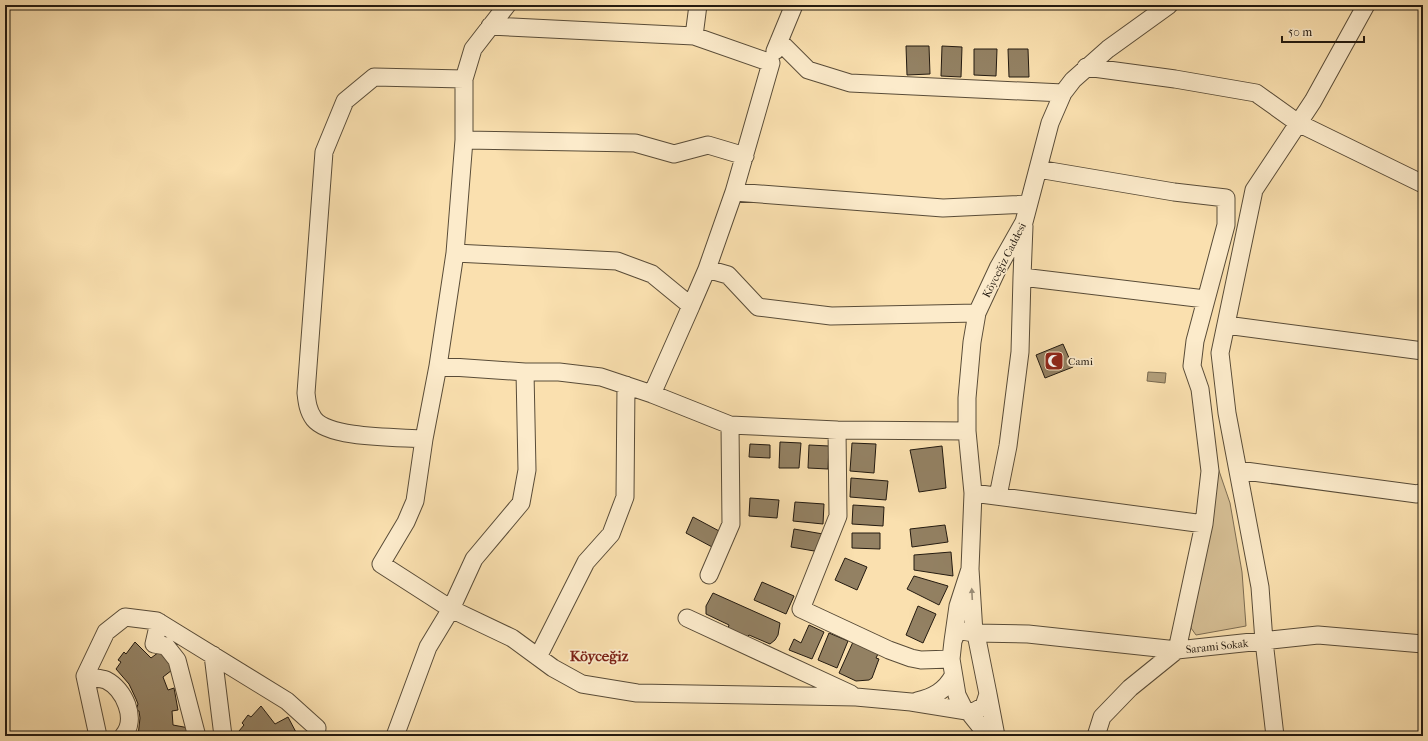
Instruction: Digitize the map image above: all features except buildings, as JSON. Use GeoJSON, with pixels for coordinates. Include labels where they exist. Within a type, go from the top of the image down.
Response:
{"type":"FeatureCollection","features":[{"type":"Feature","properties":{"kind":"street"},"geometry":{"type":"LineString","coordinates":[[507,5],[473,49],[464,79],[464,140],[455,253],[438,366],[424,439],[415,501],[406,522],[381,564],[452,608],[512,638],[553,668],[582,684],[637,693],[856,697],[911,702],[973,712],[981,708],[988,694]]}},
{"type":"Feature","properties":{"kind":"street"},"geometry":{"type":"LineString","coordinates":[[694,36],[698,5]]}},
{"type":"Feature","properties":{"kind":"street"},"geometry":{"type":"LineString","coordinates":[[652,394],[707,269],[734,192],[771,63],[794,5]]}},
{"type":"Feature","properties":{"kind":"street","name":"Köyceğiz Caddesi"},"geometry":{"type":"LineString","coordinates":[[988,694],[981,656],[974,633],[970,569],[974,493],[967,431],[968,370],[977,313],[998,268],[1024,222],[1050,123],[1063,93],[1086,67],[1108,49],[1169,5]]}},
{"type":"Feature","properties":{"kind":"street"},"geometry":{"type":"LineString","coordinates":[[1275,736],[1264,642],[1260,588],[1227,413],[1220,352],[1254,190],[1313,100],[1366,5]]}},
{"type":"Feature","properties":{"kind":"street"},"geometry":{"type":"LineString","coordinates":[[490,26],[694,36],[771,63]]}},
{"type":"Feature","properties":{"kind":"street"},"geometry":{"type":"LineString","coordinates":[[779,41],[808,70],[850,83],[1063,93]]}},
{"type":"Feature","properties":{"kind":"street"},"geometry":{"type":"LineString","coordinates":[[1086,67],[1175,79],[1256,93],[1298,124],[1423,184]]}},
{"type":"Feature","properties":{"kind":"street"},"geometry":{"type":"LineString","coordinates":[[424,439],[350,434],[330,430],[314,419],[308,406],[306,393],[324,152],[345,101],[374,77],[464,79]]}},
{"type":"Feature","properties":{"kind":"street"},"geometry":{"type":"LineString","coordinates":[[464,140],[635,143],[674,154],[708,145],[745,156]]}},
{"type":"Feature","properties":{"kind":"street"},"geometry":{"type":"LineString","coordinates":[[1038,169],[1174,192],[1251,202]]}},
{"type":"Feature","properties":{"kind":"street"},"geometry":{"type":"LineString","coordinates":[[734,192],[943,208],[1028,204]]}},
{"type":"Feature","properties":{"kind":"street"},"geometry":{"type":"LineString","coordinates":[[1096,736],[1102,717],[1130,688],[1177,650],[1204,524],[1210,471],[1200,389],[1192,366],[1195,340],[1226,225],[1226,198]]}},
{"type":"Feature","properties":{"kind":"street"},"geometry":{"type":"LineString","coordinates":[[998,496],[1008,446],[1020,352],[1024,222]]}},
{"type":"Feature","properties":{"kind":"street"},"geometry":{"type":"LineString","coordinates":[[455,253],[617,261],[652,274],[691,306]]}},
{"type":"Feature","properties":{"kind":"street"},"geometry":{"type":"LineString","coordinates":[[707,269],[728,275],[758,307],[831,316],[977,313]]}},
{"type":"Feature","properties":{"kind":"street"},"geometry":{"type":"LineString","coordinates":[[1022,277],[1205,299]]}},
{"type":"Feature","properties":{"kind":"street"},"geometry":{"type":"LineString","coordinates":[[1226,325],[1423,351]]}},
{"type":"Feature","properties":{"kind":"street"},"geometry":{"type":"LineString","coordinates":[[438,366],[525,372],[559,372],[601,377],[652,394],[730,425],[837,430],[967,431]]}},
{"type":"Feature","properties":{"kind":"street"},"geometry":{"type":"LineString","coordinates":[[395,736],[428,647],[452,608],[474,560],[521,504],[527,470],[525,372]]}},
{"type":"Feature","properties":{"kind":"street"},"geometry":{"type":"LineString","coordinates":[[538,657],[586,562],[611,534],[624,497],[626,385]]}},
{"type":"Feature","properties":{"kind":"street"},"geometry":{"type":"LineString","coordinates":[[709,575],[731,524],[730,425]]}},
{"type":"Feature","properties":{"kind":"street"},"geometry":{"type":"LineString","coordinates":[[837,430],[838,516],[801,609],[911,658],[921,660],[951,658]]}},
{"type":"Feature","properties":{"kind":"street"},"geometry":{"type":"LineString","coordinates":[[1238,470],[1417,494],[1423,492]]}},
{"type":"Feature","properties":{"kind":"street"},"geometry":{"type":"LineString","coordinates":[[974,493],[1204,524]]}},
{"type":"Feature","properties":{"kind":"street","name":"Köyceğiz Caddesi"},"geometry":{"type":"LineString","coordinates":[[966,710],[957,695],[951,658],[958,606],[970,569]]}},
{"type":"Feature","properties":{"kind":"street"},"geometry":{"type":"LineString","coordinates":[[98,736],[85,676],[106,632],[125,617],[159,622],[287,701],[317,728],[316,736]]}},
{"type":"Feature","properties":{"kind":"street"},"geometry":{"type":"LineString","coordinates":[[687,618],[856,697]]}},
{"type":"Feature","properties":{"kind":"street"},"geometry":{"type":"LineString","coordinates":[[159,622],[154,644],[166,646],[178,660],[196,733],[195,736]]}},
{"type":"Feature","properties":{"kind":"street","name":"Sarami Sokak"},"geometry":{"type":"LineString","coordinates":[[953,641],[959,632],[965,631],[974,633],[1011,633],[1177,650],[1264,642],[1318,635],[1423,644]]}},
{"type":"Feature","properties":{"kind":"street"},"geometry":{"type":"LineString","coordinates":[[981,656],[987,645],[1011,633]]}},
{"type":"Feature","properties":{"kind":"street"},"geometry":{"type":"LineString","coordinates":[[213,655],[223,736]]}},
{"type":"Feature","properties":{"kind":"street"},"geometry":{"type":"LineString","coordinates":[[85,676],[106,680],[120,692],[127,705],[129,718],[123,736]]}},
{"type":"Feature","properties":{"kind":"street"},"geometry":{"type":"LineString","coordinates":[[911,702],[924,699],[939,692],[949,684],[953,676]]}},
{"type":"Feature","properties":{"kind":"street"},"geometry":{"type":"LineString","coordinates":[[988,694],[996,736]]}},
{"type":"Feature","properties":{"kind":"street"},"geometry":{"type":"LineString","coordinates":[[966,710],[988,736]]}},
{"type":"Feature","properties":{"kind":"shaded area"},"geometry":{"type":"Polygon","coordinates":[[[1148,372],[1166,373],[1165,383],[1147,381],[1148,372]]]}},
{"type":"Feature","properties":{"kind":"shaded area"},"geometry":{"type":"Polygon","coordinates":[[[1216,462],[1230,503],[1242,572],[1246,626],[1196,635],[1191,628],[1216,462]]]}},
{"type":"Feature","properties":{"kind":"place","name":"Cami"},"geometry":{"type":"Point","coordinates":[1054,361]}},
{"type":"Feature","properties":{"kind":"district","name":"Köyceğiz"},"geometry":{"type":"Point","coordinates":[599,656]}}]}
